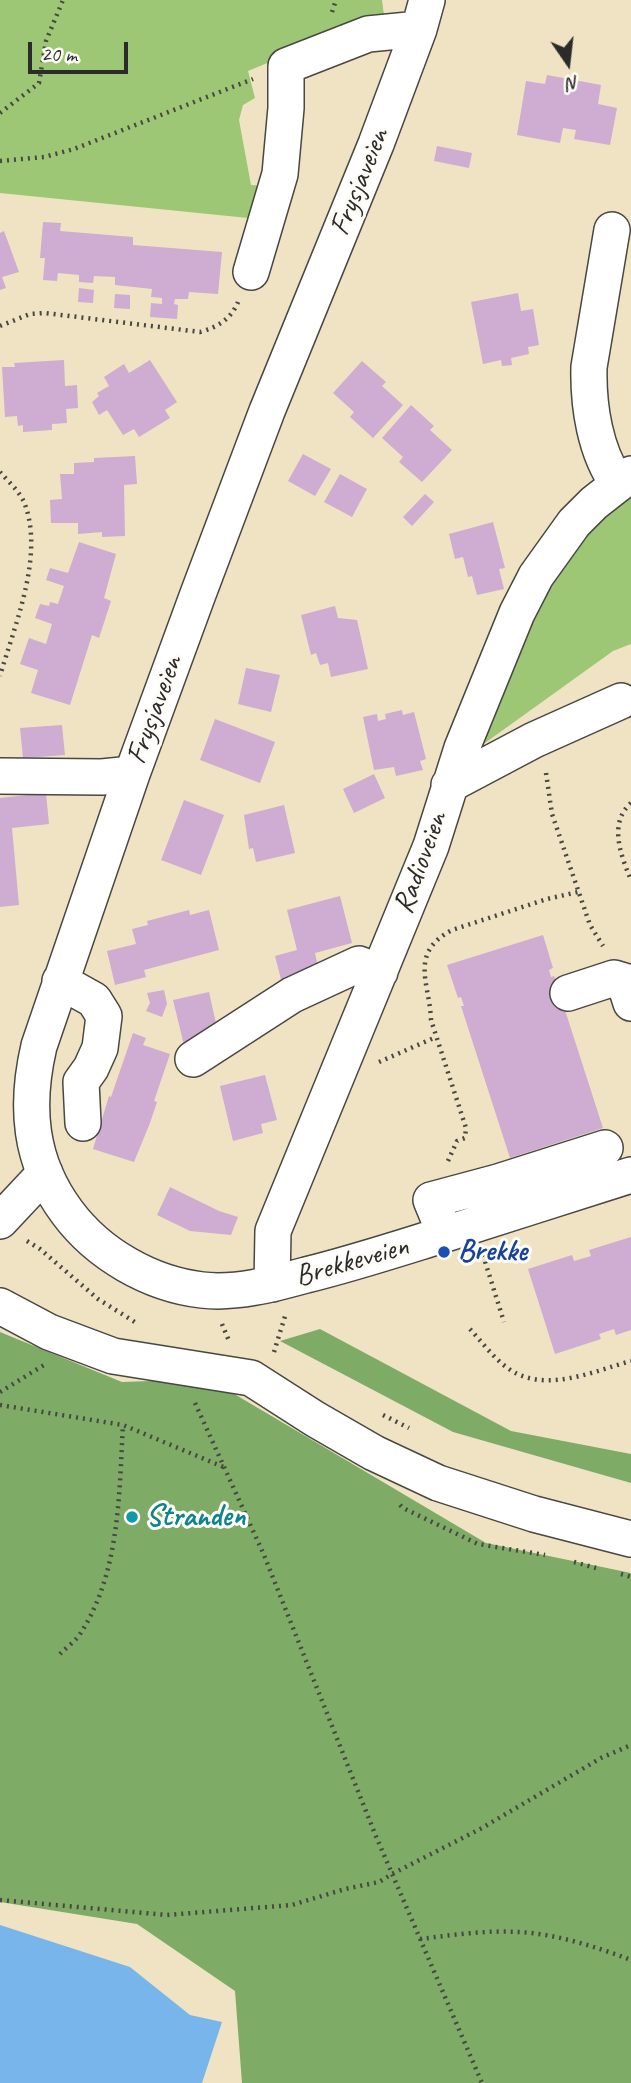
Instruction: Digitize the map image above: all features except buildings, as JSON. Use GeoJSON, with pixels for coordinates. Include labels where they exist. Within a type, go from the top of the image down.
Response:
{"type":"FeatureCollection","features":[{"type":"Feature","properties":{"kind":"street"},"geometry":{"type":"LineString","coordinates":[[251,272],[280,174],[286,108],[286,66],[423,14]]}},
{"type":"Feature","properties":{"kind":"street","name":"Frysjaveien"},"geometry":{"type":"LineString","coordinates":[[279,1296],[229,1290],[201,1290],[151,1276],[126,1265],[101,1248],[77,1225],[57,1199],[45,1173],[32,1125],[30,1102],[17,1080],[39,1046],[132,774],[267,411],[366,169],[423,14]]}},
{"type":"Feature","properties":{"kind":"street"},"geometry":{"type":"LineString","coordinates":[[612,230],[588,386],[600,449],[607,469],[624,479]]}},
{"type":"Feature","properties":{"kind":"street","name":"Radioveien"},"geometry":{"type":"LineString","coordinates":[[279,1296],[273,1231],[431,846],[449,785],[513,623],[536,576],[574,523],[624,479]]}},
{"type":"Feature","properties":{"kind":"street"},"geometry":{"type":"LineString","coordinates":[[449,785],[534,740],[621,701]]}},
{"type":"Feature","properties":{"kind":"street"},"geometry":{"type":"LineString","coordinates":[[0,776],[102,777],[132,774]]}},
{"type":"Feature","properties":{"kind":"street"},"geometry":{"type":"LineString","coordinates":[[193,1059],[292,995],[359,964],[380,972]]}},
{"type":"Feature","properties":{"kind":"street"},"geometry":{"type":"LineString","coordinates":[[568,993],[614,978],[627,992]]}},
{"type":"Feature","properties":{"kind":"street"},"geometry":{"type":"LineString","coordinates":[[60,981],[94,1000],[104,1016],[100,1048],[81,1082],[83,1123]]}},
{"type":"Feature","properties":{"kind":"street"},"geometry":{"type":"LineString","coordinates":[[444,1234],[431,1200],[605,1148]]}},
{"type":"Feature","properties":{"kind":"street"},"geometry":{"type":"LineString","coordinates":[[0,1221],[45,1173]]}},
{"type":"Feature","properties":{"kind":"street","name":"Brekkeveien"},"geometry":{"type":"LineString","coordinates":[[279,1296],[364,1261],[631,1175]]}},
{"type":"Feature","properties":{"kind":"street"},"geometry":{"type":"LineString","coordinates":[[0,1306],[48,1332],[113,1356],[251,1378],[374,1453],[438,1483],[534,1514],[631,1539]]}},
{"type":"Feature","properties":{"kind":"path"},"geometry":{"type":"LineString","coordinates":[[0,113],[38,82],[46,41],[64,0]]}},
{"type":"Feature","properties":{"kind":"path"},"geometry":{"type":"LineString","coordinates":[[0,161],[44,157],[75,149],[286,66]]}},
{"type":"Feature","properties":{"kind":"path"},"geometry":{"type":"LineString","coordinates":[[0,326],[30,314],[45,313],[201,332],[221,324],[229,317],[236,308],[251,272]]}},
{"type":"Feature","properties":{"kind":"path"},"geometry":{"type":"LineString","coordinates":[[0,472],[23,499],[31,526],[32,555],[0,676]]}},
{"type":"Feature","properties":{"kind":"path"},"geometry":{"type":"LineString","coordinates":[[534,740],[545,763],[552,814],[590,925],[627,992]]}},
{"type":"Feature","properties":{"kind":"path"},"geometry":{"type":"LineString","coordinates":[[631,803],[624,809],[619,823],[618,839],[622,859],[631,880]]}},
{"type":"Feature","properties":{"kind":"path"},"geometry":{"type":"LineString","coordinates":[[449,1158],[457,1141],[465,1138],[466,1128],[430,1020],[423,975],[432,949],[440,937],[497,915],[578,892]]}},
{"type":"Feature","properties":{"kind":"path"},"geometry":{"type":"LineString","coordinates":[[384,1060],[436,1037]]}},
{"type":"Feature","properties":{"kind":"path"},"geometry":{"type":"LineString","coordinates":[[479,1244],[504,1322]]}},
{"type":"Feature","properties":{"kind":"path"},"geometry":{"type":"LineString","coordinates":[[271,1359],[281,1336],[279,1296]]}},
{"type":"Feature","properties":{"kind":"path"},"geometry":{"type":"LineString","coordinates":[[219,1317],[230,1342],[230,1349]]}},
{"type":"Feature","properties":{"kind":"path"},"geometry":{"type":"LineString","coordinates":[[470,1329],[509,1369],[524,1376],[553,1382],[631,1361]]}},
{"type":"Feature","properties":{"kind":"path"},"geometry":{"type":"LineString","coordinates":[[0,1392],[53,1359]]}},
{"type":"Feature","properties":{"kind":"path"},"geometry":{"type":"LineString","coordinates":[[181,1366],[197,1409],[264,1555],[329,1722],[482,2083]]}},
{"type":"Feature","properties":{"kind":"path"},"geometry":{"type":"LineString","coordinates":[[0,1405],[122,1425],[226,1468]]}},
{"type":"Feature","properties":{"kind":"path"},"geometry":{"type":"LineString","coordinates":[[60,1654],[82,1633],[104,1581],[114,1541],[122,1425]]}},
{"type":"Feature","properties":{"kind":"path"},"geometry":{"type":"LineString","coordinates":[[0,1900],[167,1915],[292,1905],[379,1882],[482,1828],[601,1758],[631,1745]]}},
{"type":"Feature","properties":{"kind":"path"},"geometry":{"type":"LineString","coordinates":[[420,1939],[520,1932],[595,1946],[631,1960]]}},
{"type":"Feature","properties":{"kind":"green space"},"geometry":{"type":"Polygon","coordinates":[[[0,0],[382,0],[384,15],[248,71],[255,98],[243,105],[239,120],[251,185],[267,186],[258,219],[0,193],[0,0]]]}},
{"type":"Feature","properties":{"kind":"green space"},"geometry":{"type":"Polygon","coordinates":[[[631,489],[631,644],[613,651],[478,748],[530,617],[583,529],[631,489]]]}},
{"type":"Feature","properties":{"kind":"green space"},"geometry":{"type":"Polygon","coordinates":[[[320,1329],[511,1431],[631,1454],[631,1483],[453,1432],[280,1341],[320,1329]]]}},
{"type":"Feature","properties":{"kind":"green space"},"geometry":{"type":"Polygon","coordinates":[[[0,1332],[122,1382],[209,1379],[486,1543],[631,1573],[631,2083],[242,2083],[235,1991],[137,1924],[0,1902],[0,1332]]]}},
{"type":"Feature","properties":{"kind":"water"},"geometry":{"type":"Polygon","coordinates":[[[0,1925],[130,1967],[190,2015],[222,2022],[202,2083],[0,2083],[0,1925]]]}},
{"type":"Feature","properties":{"kind":"place","name":"Brekke"},"geometry":{"type":"Point","coordinates":[444,1252]}},
{"type":"Feature","properties":{"kind":"place","name":"Stranden"},"geometry":{"type":"Point","coordinates":[132,1517]}}]}
